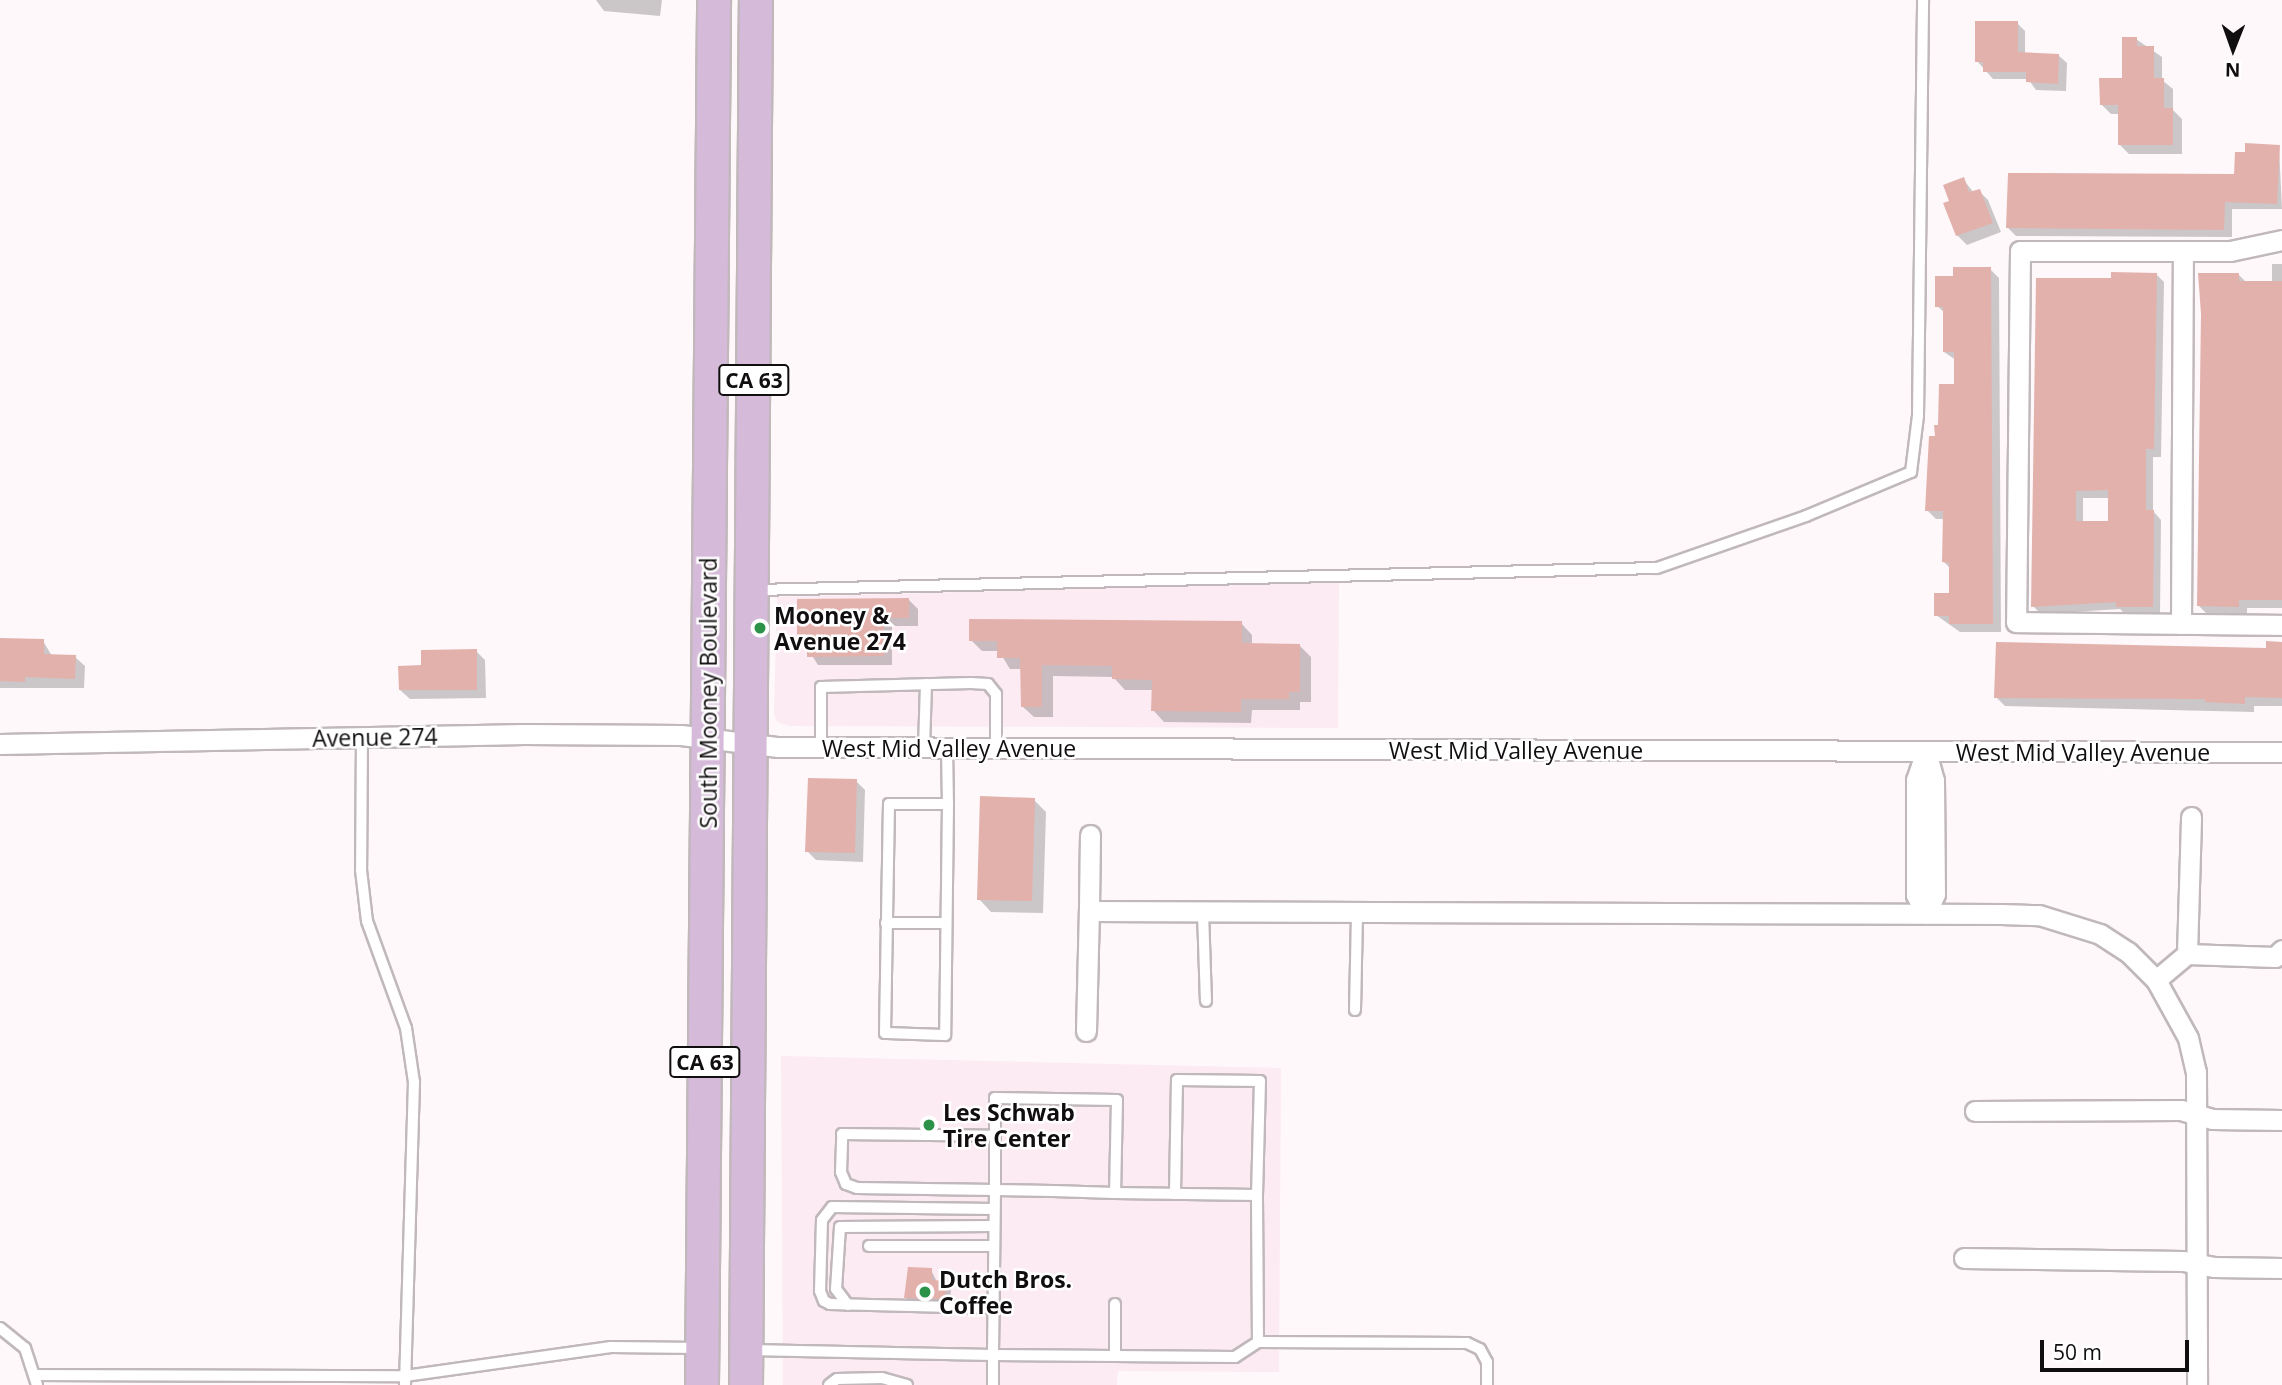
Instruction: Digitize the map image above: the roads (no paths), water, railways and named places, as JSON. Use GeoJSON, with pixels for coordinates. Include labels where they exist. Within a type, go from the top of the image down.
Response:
{"type":"FeatureCollection","features":[{"type":"Feature","properties":{"kind":"main road","name":"South Mooney Boulevard"},"geometry":{"type":"LineString","coordinates":[[702,1385],[714,0]]}},
{"type":"Feature","properties":{"kind":"main road","name":"South Mooney Boulevard"},"geometry":{"type":"LineString","coordinates":[[746,1385],[756,0]]}},
{"type":"Feature","properties":{"kind":"main road"},"geometry":{"type":"LineString","coordinates":[[705,1056],[718,1096],[727,1327],[746,1350]]}},
{"type":"Feature","properties":{"kind":"main road"},"geometry":{"type":"LineString","coordinates":[[702,1348],[714,1361],[720,1385]]}},
{"type":"Feature","properties":{"kind":"street"},"geometry":{"type":"LineString","coordinates":[[2282,240],[2230,251],[2020,251],[2016,622],[2282,625]]}},
{"type":"Feature","properties":{"kind":"street"},"geometry":{"type":"LineString","coordinates":[[2181,624],[2183,251]]}},
{"type":"Feature","properties":{"kind":"street","name":"Avenue 274"},"geometry":{"type":"LineString","coordinates":[[0,744],[606,734],[708,738],[750,744]]}},
{"type":"Feature","properties":{"kind":"street","name":"West Mid Valley Avenue"},"geometry":{"type":"LineString","coordinates":[[750,744],[924,748],[2282,752]]}},
{"type":"Feature","properties":{"kind":"street"},"geometry":{"type":"LineString","coordinates":[[1926,751],[1916,780],[1916,895],[1926,913]]}},
{"type":"Feature","properties":{"kind":"street"},"geometry":{"type":"LineString","coordinates":[[2188,954],[2191,817]]}},
{"type":"Feature","properties":{"kind":"street"},"geometry":{"type":"LineString","coordinates":[[1086,1031],[1090,835]]}},
{"type":"Feature","properties":{"kind":"street"},"geometry":{"type":"LineString","coordinates":[[1089,911],[1926,913],[2039,915],[2070,923],[2129,952],[2156,980],[2188,1038],[2196,1072],[2197,1385]]}},
{"type":"Feature","properties":{"kind":"street"},"geometry":{"type":"LineString","coordinates":[[2156,980],[2188,954],[2280,955]]}},
{"type":"Feature","properties":{"kind":"street"},"geometry":{"type":"LineString","coordinates":[[1975,1111],[2181,1110],[2197,1114],[2282,1120]]}},
{"type":"Feature","properties":{"kind":"street"},"geometry":{"type":"LineString","coordinates":[[1965,1258],[2282,1268]]}},
{"type":"Feature","properties":{"kind":"lane"},"geometry":{"type":"LineString","coordinates":[[753,590],[1657,568],[1793,521],[1911,472],[1917,416],[1923,0]]}},
{"type":"Feature","properties":{"kind":"lane"},"geometry":{"type":"LineString","coordinates":[[924,748],[926,684]]}},
{"type":"Feature","properties":{"kind":"lane"},"geometry":{"type":"LineString","coordinates":[[821,747],[821,687],[988,684],[993,689],[996,748]]}},
{"type":"Feature","properties":{"kind":"lane"},"geometry":{"type":"LineString","coordinates":[[362,737],[361,870],[367,921],[406,1028],[414,1082],[405,1380]]}},
{"type":"Feature","properties":{"kind":"lane"},"geometry":{"type":"LineString","coordinates":[[947,748],[947,804],[945,1035],[885,1033],[888,804],[947,804]]}},
{"type":"Feature","properties":{"kind":"lane"},"geometry":{"type":"LineString","coordinates":[[1203,912],[1206,1001]]}},
{"type":"Feature","properties":{"kind":"lane"},"geometry":{"type":"LineString","coordinates":[[1355,1010],[1357,913]]}},
{"type":"Feature","properties":{"kind":"lane"},"geometry":{"type":"LineString","coordinates":[[886,923],[946,923]]}},
{"type":"Feature","properties":{"kind":"lane"},"geometry":{"type":"LineString","coordinates":[[1175,1194],[1177,1080],[1260,1081],[1257,1195],[1258,1342]]}},
{"type":"Feature","properties":{"kind":"lane"},"geometry":{"type":"LineString","coordinates":[[993,1385],[995,1098],[1117,1100],[1115,1193]]}},
{"type":"Feature","properties":{"kind":"lane"},"geometry":{"type":"LineString","coordinates":[[995,1136],[842,1134],[841,1172],[846,1184],[857,1188],[1257,1195]]}},
{"type":"Feature","properties":{"kind":"lane"},"geometry":{"type":"LineString","coordinates":[[993,1308],[848,1305],[824,1301],[820,1291],[822,1220],[832,1207],[994,1209]]}},
{"type":"Feature","properties":{"kind":"lane"},"geometry":{"type":"LineString","coordinates":[[848,1305],[836,1289],[840,1227],[994,1226]]}},
{"type":"Feature","properties":{"kind":"lane"},"geometry":{"type":"LineString","coordinates":[[869,1246],[994,1246]]}},
{"type":"Feature","properties":{"kind":"lane"},"geometry":{"type":"LineString","coordinates":[[1115,1304],[1115,1355]]}},
{"type":"Feature","properties":{"kind":"lane"},"geometry":{"type":"LineString","coordinates":[[0,1328],[25,1348],[36,1380],[405,1380],[611,1347],[702,1348]]}},
{"type":"Feature","properties":{"kind":"lane"},"geometry":{"type":"LineString","coordinates":[[746,1350],[1235,1356],[1258,1342],[1467,1343],[1480,1349],[1487,1362],[1487,1385]]}},
{"type":"Feature","properties":{"kind":"lane"},"geometry":{"type":"LineString","coordinates":[[873,1385],[882,1378]]}},
{"type":"Feature","properties":{"kind":"lane"},"geometry":{"type":"LineString","coordinates":[[828,1385],[837,1379],[882,1378],[907,1385]]}},
{"type":"Feature","properties":{"kind":"place","name":"Mooney & Avenue 274"},"geometry":{"type":"Point","coordinates":[760,628]}},
{"type":"Feature","properties":{"kind":"place","name":"Les Schwab Tire Center"},"geometry":{"type":"Point","coordinates":[929,1125]}},
{"type":"Feature","properties":{"kind":"place","name":"Dutch Bros. Coffee"},"geometry":{"type":"Point","coordinates":[925,1292]}}]}
